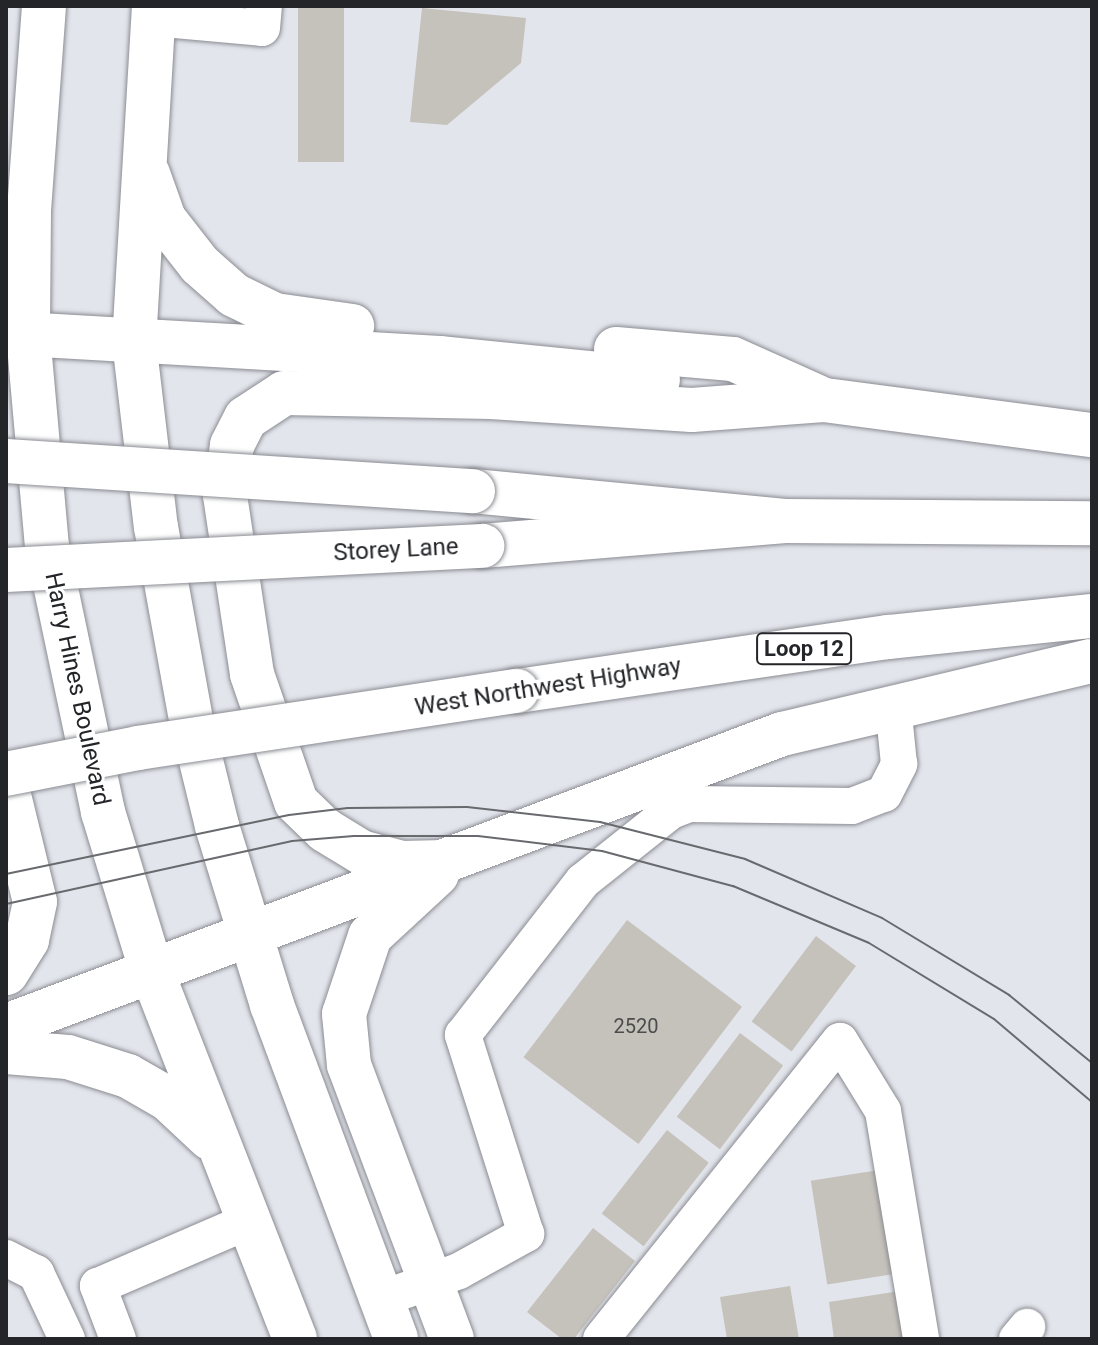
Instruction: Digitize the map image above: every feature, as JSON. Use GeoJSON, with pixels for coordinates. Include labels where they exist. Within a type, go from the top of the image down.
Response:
{"type":"FeatureCollection","features":[{"type":"Feature","properties":{"kind":"main road","name":"Harry Hines Boulevard"},"geometry":{"type":"LineString","coordinates":[[44,6],[17,334],[47,546],[103,812],[152,972],[295,1339]]}},
{"type":"Feature","properties":{"kind":"main road"},"geometry":{"type":"LineString","coordinates":[[153,12],[134,341],[154,512],[191,720],[272,1005],[396,1339]]}},
{"type":"Feature","properties":{"kind":"main road"},"geometry":{"type":"LineString","coordinates":[[6,153],[36,108]]}},
{"type":"Feature","properties":{"kind":"main road"},"geometry":{"type":"LineString","coordinates":[[143,159],[164,219],[200,265],[234,295],[275,315],[733,359],[824,400]]}},
{"type":"Feature","properties":{"kind":"main road"},"geometry":{"type":"LineString","coordinates":[[17,334],[454,359],[824,400],[1092,435]]}},
{"type":"Feature","properties":{"kind":"main road"},"geometry":{"type":"LineString","coordinates":[[451,859],[402,863],[361,852],[325,830],[296,802],[252,674],[225,495],[232,445],[246,418],[284,393],[491,397],[692,410],[824,400]]}},
{"type":"Feature","properties":{"kind":"main road"},"geometry":{"type":"LineString","coordinates":[[6,461],[473,491],[785,521],[1092,523]]}},
{"type":"Feature","properties":{"kind":"main road","name":"Storey Lane"},"geometry":{"type":"LineString","coordinates":[[6,570],[482,546],[785,521]]}},
{"type":"Feature","properties":{"kind":"main road","name":"West Northwest Highway"},"geometry":{"type":"LineString","coordinates":[[6,774],[138,748],[888,637],[1092,616]]}},
{"type":"Feature","properties":{"kind":"main road"},"geometry":{"type":"LineString","coordinates":[[6,1026],[782,734],[893,705],[1092,661]]}},
{"type":"Feature","properties":{"kind":"main road"},"geometry":{"type":"LineString","coordinates":[[6,783],[35,902],[27,940],[6,973]]}},
{"type":"Feature","properties":{"kind":"main road"},"geometry":{"type":"LineString","coordinates":[[451,859],[370,936],[344,1014],[349,1065],[452,1339]]}},
{"type":"Feature","properties":{"kind":"main road"},"geometry":{"type":"LineString","coordinates":[[6,1052],[68,1057],[128,1076],[168,1099],[219,1146]]}},
{"type":"Feature","properties":{"kind":"lane"},"geometry":{"type":"LineString","coordinates":[[153,12],[262,28],[264,6]]}},
{"type":"Feature","properties":{"kind":"lane"},"geometry":{"type":"LineString","coordinates":[[381,1299],[430,1282],[526,1234],[463,1035],[583,881],[671,811],[689,804],[852,806],[884,794],[899,764],[893,705]]}},
{"type":"Feature","properties":{"kind":"lane"},"geometry":{"type":"LineString","coordinates":[[601,1339],[840,1041],[883,1111],[921,1339]]}},
{"type":"Feature","properties":{"kind":"lane"},"geometry":{"type":"LineString","coordinates":[[118,1339],[98,1286],[249,1221]]}},
{"type":"Feature","properties":{"kind":"lane"},"geometry":{"type":"LineString","coordinates":[[6,1258],[36,1273],[67,1339]]}},
{"type":"Feature","properties":{"kind":"building"},"geometry":{"type":"Polygon","coordinates":[[[298,6],[344,6],[344,162],[298,162],[298,6]]]}},
{"type":"Feature","properties":{"kind":"building"},"geometry":{"type":"Polygon","coordinates":[[[422,8],[526,18],[521,63],[447,125],[410,122],[422,8]]]}},
{"type":"Feature","properties":{"kind":"building"},"geometry":{"type":"Polygon","coordinates":[[[627,920],[742,1007],[638,1144],[523,1057],[627,920]]]}},
{"type":"Feature","properties":{"kind":"building"},"geometry":{"type":"Polygon","coordinates":[[[816,936],[856,966],[792,1052],[752,1021],[816,936]]]}},
{"type":"Feature","properties":{"kind":"building"},"geometry":{"type":"Polygon","coordinates":[[[740,1033],[783,1065],[720,1149],[677,1117],[740,1033]]]}},
{"type":"Feature","properties":{"kind":"building"},"geometry":{"type":"Polygon","coordinates":[[[667,1130],[709,1163],[644,1246],[602,1214],[667,1130]]]}},
{"type":"Feature","properties":{"kind":"building"},"geometry":{"type":"Polygon","coordinates":[[[879,1170],[895,1274],[827,1285],[811,1181],[879,1170]]]}},
{"type":"Feature","properties":{"kind":"building"},"geometry":{"type":"Polygon","coordinates":[[[593,1228],[635,1261],[574,1339],[562,1339],[527,1312],[593,1228]]]}},
{"type":"Feature","properties":{"kind":"building"},"geometry":{"type":"Polygon","coordinates":[[[790,1286],[799,1339],[727,1339],[720,1297],[790,1286]]]}},
{"type":"Feature","properties":{"kind":"building"},"geometry":{"type":"Polygon","coordinates":[[[900,1291],[907,1339],[834,1339],[829,1302],[900,1291]]]}},
{"type":"Feature","properties":{"kind":"tram line"},"geometry":{"type":"LineString","coordinates":[[6,874],[289,815],[348,808],[467,807],[600,822],[745,859],[882,918],[1009,995],[1092,1063]]}},
{"type":"Feature","properties":{"kind":"tram line"},"geometry":{"type":"LineString","coordinates":[[6,904],[292,841],[354,836],[478,836],[602,851],[733,886],[869,943],[994,1019],[1092,1102]]}}]}
